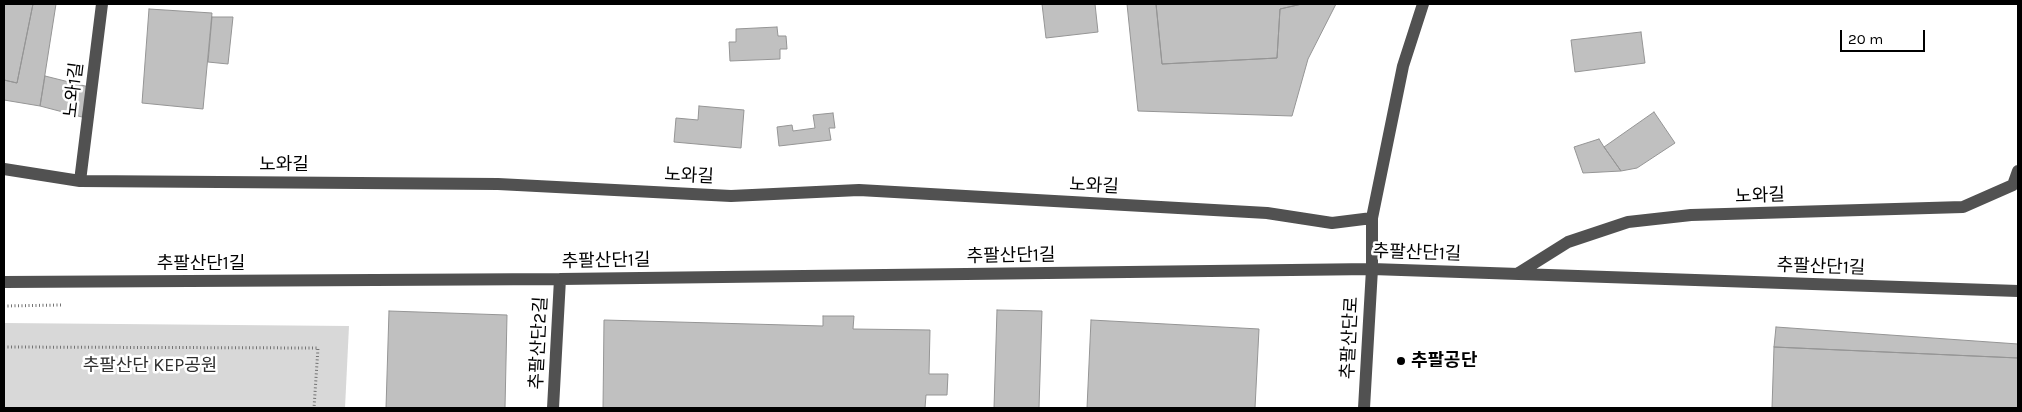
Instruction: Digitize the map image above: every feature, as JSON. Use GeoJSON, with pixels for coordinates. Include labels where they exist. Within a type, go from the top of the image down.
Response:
{"type":"FeatureCollection","features":[{"type":"Feature","properties":{"kind":"street","name":"노와1길"},"geometry":{"type":"LineString","coordinates":[[80,181],[102,4]]}},
{"type":"Feature","properties":{"kind":"street"},"geometry":{"type":"LineString","coordinates":[[1372,269],[1372,218],[1402,66],[1423,4]]}},
{"type":"Feature","properties":{"kind":"street","name":"노와길"},"geometry":{"type":"LineString","coordinates":[[4,169],[80,181],[498,184],[731,196],[859,190],[1267,213],[1332,223],[1372,218]]}},
{"type":"Feature","properties":{"kind":"street","name":"노와길"},"geometry":{"type":"LineString","coordinates":[[1517,274],[1568,242],[1628,222],[1691,215],[1963,207],[2013,185],[2018,171]]}},
{"type":"Feature","properties":{"kind":"street","name":"추팔산단1길"},"geometry":{"type":"LineString","coordinates":[[4,282],[560,280],[1372,269],[2018,291]]}},
{"type":"Feature","properties":{"kind":"street","name":"추팔산단로"},"geometry":{"type":"LineString","coordinates":[[1364,408],[1372,269]]}},
{"type":"Feature","properties":{"kind":"street","name":"추팔산단2길"},"geometry":{"type":"LineString","coordinates":[[554,408],[560,280]]}},
{"type":"Feature","properties":{"kind":"path"},"geometry":{"type":"LineString","coordinates":[[4,306],[63,305]]}},
{"type":"Feature","properties":{"kind":"path"},"geometry":{"type":"LineString","coordinates":[[4,347],[318,348],[314,408]]}},
{"type":"Feature","properties":{"kind":"green space","name":"추팔산단 KEP공원"},"geometry":{"type":"Polygon","coordinates":[[[4,323],[349,326],[345,408],[4,408],[4,323]]]}},
{"type":"Feature","properties":{"kind":"building"},"geometry":{"type":"Polygon","coordinates":[[[4,4],[33,4],[17,83],[4,80],[4,4]]]}},
{"type":"Feature","properties":{"kind":"building"},"geometry":{"type":"Polygon","coordinates":[[[33,4],[56,4],[40,106],[4,100],[4,80],[17,83],[33,4]]]}},
{"type":"Feature","properties":{"kind":"building"},"geometry":{"type":"Polygon","coordinates":[[[1042,4],[1095,4],[1098,32],[1046,38],[1042,4]]]}},
{"type":"Feature","properties":{"kind":"building"},"geometry":{"type":"Polygon","coordinates":[[[1127,4],[1156,4],[1162,64],[1277,58],[1280,9],[1302,4],[1336,4],[1308,59],[1292,116],[1138,111],[1127,4]]]}},
{"type":"Feature","properties":{"kind":"building"},"geometry":{"type":"Polygon","coordinates":[[[1156,4],[1302,4],[1280,9],[1277,58],[1162,64],[1156,4]]]}},
{"type":"Feature","properties":{"kind":"building"},"geometry":{"type":"Polygon","coordinates":[[[149,9],[212,13],[203,109],[142,103],[149,9]]]}},
{"type":"Feature","properties":{"kind":"building"},"geometry":{"type":"Polygon","coordinates":[[[212,17],[233,17],[228,64],[208,62],[212,17]]]}},
{"type":"Feature","properties":{"kind":"building"},"geometry":{"type":"Polygon","coordinates":[[[777,27],[778,36],[786,36],[787,49],[780,49],[780,59],[730,61],[729,42],[736,42],[736,29],[777,27]]]}},
{"type":"Feature","properties":{"kind":"building"},"geometry":{"type":"Polygon","coordinates":[[[1641,32],[1645,63],[1575,72],[1571,40],[1641,32]]]}},
{"type":"Feature","properties":{"kind":"building"},"geometry":{"type":"Polygon","coordinates":[[[45,76],[89,87],[82,117],[40,106],[45,76]]]}},
{"type":"Feature","properties":{"kind":"building"},"geometry":{"type":"Polygon","coordinates":[[[699,106],[744,110],[741,148],[674,142],[676,118],[698,120],[699,106]]]}},
{"type":"Feature","properties":{"kind":"building"},"geometry":{"type":"Polygon","coordinates":[[[1654,112],[1675,143],[1637,168],[1621,171],[1604,147],[1654,112]]]}},
{"type":"Feature","properties":{"kind":"building"},"geometry":{"type":"Polygon","coordinates":[[[833,113],[835,128],[829,128],[831,140],[779,146],[777,127],[792,125],[793,131],[815,128],[813,115],[833,113]]]}},
{"type":"Feature","properties":{"kind":"building"},"geometry":{"type":"Polygon","coordinates":[[[1599,139],[1621,171],[1583,173],[1574,147],[1599,139]]]}},
{"type":"Feature","properties":{"kind":"building"},"geometry":{"type":"Polygon","coordinates":[[[997,310],[1042,311],[1039,408],[994,408],[997,310]]]}},
{"type":"Feature","properties":{"kind":"building"},"geometry":{"type":"Polygon","coordinates":[[[389,311],[507,315],[505,408],[386,408],[389,311]]]}},
{"type":"Feature","properties":{"kind":"building"},"geometry":{"type":"Polygon","coordinates":[[[823,316],[854,316],[853,329],[930,330],[929,374],[948,374],[947,395],[926,395],[925,408],[603,408],[604,320],[823,326],[823,316]]]}},
{"type":"Feature","properties":{"kind":"building"},"geometry":{"type":"Polygon","coordinates":[[[1091,320],[1259,329],[1255,408],[1087,408],[1091,320]]]}},
{"type":"Feature","properties":{"kind":"building"},"geometry":{"type":"Polygon","coordinates":[[[1776,327],[2018,344],[2018,358],[1774,347],[1776,327]]]}},
{"type":"Feature","properties":{"kind":"building"},"geometry":{"type":"Polygon","coordinates":[[[1774,347],[2018,358],[2018,408],[1772,408],[1774,347]]]}},
{"type":"Feature","properties":{"kind":"place","name":"추팔공단"},"geometry":{"type":"Point","coordinates":[1401,361]}}]}
